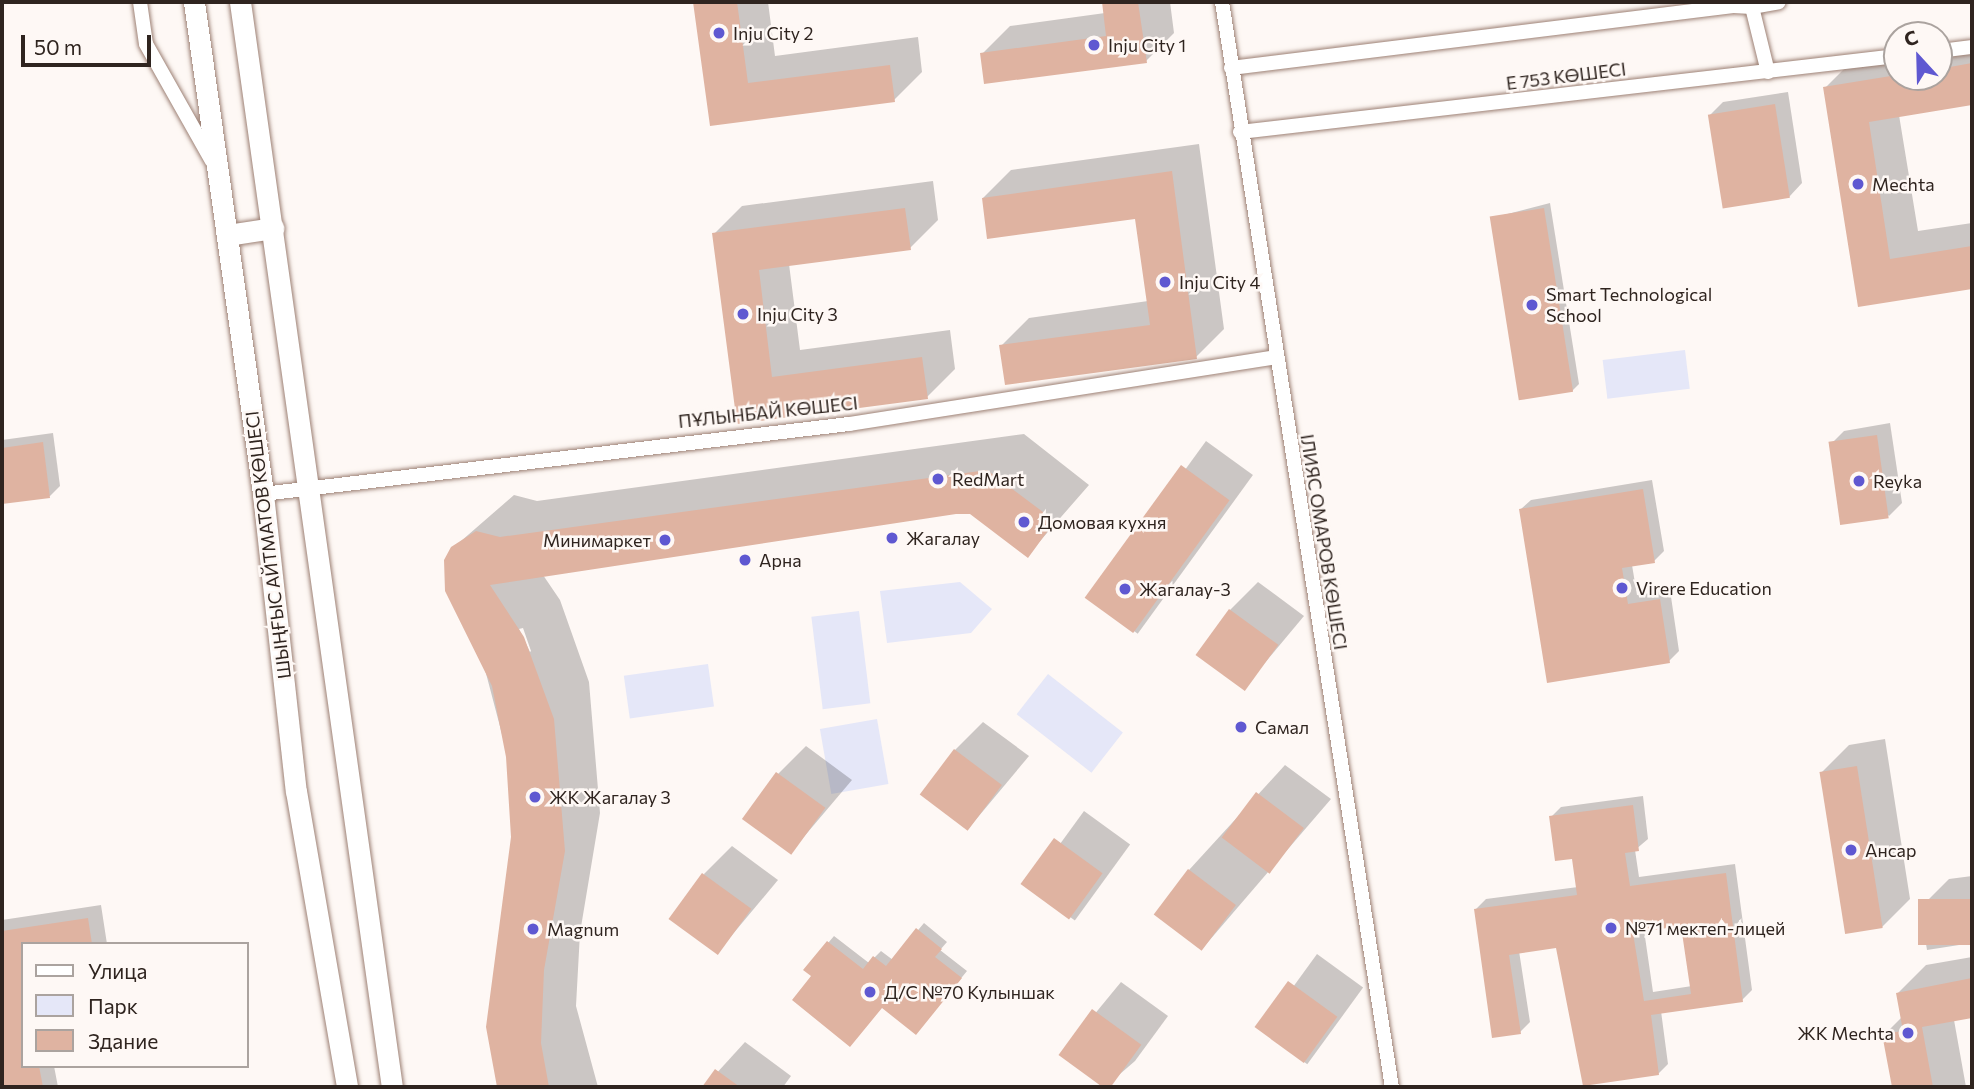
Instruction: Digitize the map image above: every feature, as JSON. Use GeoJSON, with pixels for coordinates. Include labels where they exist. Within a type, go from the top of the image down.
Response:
{"type":"FeatureCollection","features":[{"type":"Feature","properties":{"kind":"main road","name":"ШЫҢҒЫС АЙТМАТОВ КӨШЕСІ"},"geometry":{"type":"LineString","coordinates":[[194,2],[264,494],[296,791],[346,1087]]}},
{"type":"Feature","properties":{"kind":"main road"},"geometry":{"type":"LineString","coordinates":[[240,2],[392,1087]]}},
{"type":"Feature","properties":{"kind":"main road"},"geometry":{"type":"LineString","coordinates":[[227,234],[273,228]]}},
{"type":"Feature","properties":{"kind":"street"},"geometry":{"type":"LineString","coordinates":[[141,2],[145,44],[218,172]]}},
{"type":"Feature","properties":{"kind":"street","name":"ІЛИЯС ОМАРОВ КӨШЕСІ"},"geometry":{"type":"LineString","coordinates":[[1222,2],[1275,357],[1392,1087]]}},
{"type":"Feature","properties":{"kind":"street"},"geometry":{"type":"LineString","coordinates":[[1231,68],[1708,7],[1752,7],[1779,2]]}},
{"type":"Feature","properties":{"kind":"street"},"geometry":{"type":"LineString","coordinates":[[1752,7],[1768,72]]}},
{"type":"Feature","properties":{"kind":"street"},"geometry":{"type":"LineString","coordinates":[[1953,49],[1972,47]]}},
{"type":"Feature","properties":{"kind":"street","name":"Е 753 КӨШЕСІ"},"geometry":{"type":"LineString","coordinates":[[1240,132],[1883,58]]}},
{"type":"Feature","properties":{"kind":"street","name":"ПҰЛЫНБАЙ КӨШЕСІ"},"geometry":{"type":"LineString","coordinates":[[264,494],[849,424],[1275,357]]}},
{"type":"Feature","properties":{"kind":"green space"},"geometry":{"type":"Polygon","coordinates":[[[1685,350],[1690,389],[1607,399],[1603,360],[1685,350]]]}},
{"type":"Feature","properties":{"kind":"green space"},"geometry":{"type":"Polygon","coordinates":[[[960,582],[992,609],[971,633],[887,643],[880,591],[960,582]]]}},
{"type":"Feature","properties":{"kind":"green space"},"geometry":{"type":"Polygon","coordinates":[[[859,611],[870,703],[823,709],[811,617],[859,611]]]}},
{"type":"Feature","properties":{"kind":"green space"},"geometry":{"type":"Polygon","coordinates":[[[708,664],[714,707],[630,718],[624,676],[708,664]]]}},
{"type":"Feature","properties":{"kind":"green space"},"geometry":{"type":"Polygon","coordinates":[[[1048,674],[1123,732],[1091,773],[1017,714],[1048,674]]]}},
{"type":"Feature","properties":{"kind":"green space"},"geometry":{"type":"Polygon","coordinates":[[[877,719],[888,784],[831,794],[820,729],[877,719]]]}},
{"type":"Feature","properties":{"kind":"building","name":"Inju City 2"},"geometry":{"type":"Polygon","coordinates":[[[693,2],[737,2],[748,83],[890,65],[895,102],[710,126],[693,2]]]}},
{"type":"Feature","properties":{"kind":"building","name":"Inju City 1"},"geometry":{"type":"Polygon","coordinates":[[[1102,2],[1138,2],[1147,63],[984,84],[980,53],[1106,36],[1102,2]]]}},
{"type":"Feature","properties":{"kind":"building","name":"Mechta"},"geometry":{"type":"Polygon","coordinates":[[[1972,63],[1972,105],[1869,122],[1890,259],[1972,246],[1972,289],[1858,307],[1823,87],[1883,77],[1883,91],[1953,91],[1953,66],[1972,63]]]}},
{"type":"Feature","properties":{"kind":"building"},"geometry":{"type":"Polygon","coordinates":[[[1775,104],[1790,198],[1723,208],[1708,115],[1775,104]]]}},
{"type":"Feature","properties":{"kind":"building","name":"Inju City 4"},"geometry":{"type":"Polygon","coordinates":[[[1172,171],[1197,359],[1005,385],[999,345],[1150,325],[1135,219],[987,239],[982,198],[1172,171]]]}},
{"type":"Feature","properties":{"kind":"building","name":"Inju City 3"},"geometry":{"type":"Polygon","coordinates":[[[905,208],[911,250],[759,270],[772,377],[922,357],[928,399],[737,424],[712,233],[905,208]]]}},
{"type":"Feature","properties":{"kind":"building","name":"Smart Technological School"},"geometry":{"type":"Polygon","coordinates":[[[1544,208],[1573,392],[1519,400],[1490,217],[1544,208]]]}},
{"type":"Feature","properties":{"kind":"building","name":"Reyka"},"geometry":{"type":"Polygon","coordinates":[[[1877,435],[1889,518],[1840,525],[1828,442],[1877,435]]]}},
{"type":"Feature","properties":{"kind":"building"},"geometry":{"type":"Polygon","coordinates":[[[43,442],[50,498],[2,504],[2,448],[43,442]]]}},
{"type":"Feature","properties":{"kind":"building"},"geometry":{"type":"Polygon","coordinates":[[[1181,465],[1230,500],[1133,633],[1085,598],[1181,465]]]}},
{"type":"Feature","properties":{"kind":"building","name":"ЖК Жагалау 3"},"geometry":{"type":"Polygon","coordinates":[[[987,470],[1055,521],[1028,558],[970,514],[956,514],[490,585],[524,637],[554,719],[565,851],[544,970],[541,1043],[549,1087],[497,1087],[486,1027],[511,837],[506,757],[492,686],[445,591],[444,560],[451,547],[476,531],[500,537],[987,470]]]}},
{"type":"Feature","properties":{"kind":"building"},"geometry":{"type":"Polygon","coordinates":[[[1643,489],[1655,563],[1622,568],[1628,604],[1660,599],[1670,663],[1547,683],[1519,509],[1643,489]]]}},
{"type":"Feature","properties":{"kind":"building","name":"Жагалау-3"},"geometry":{"type":"Polygon","coordinates":[[[1229,609],[1278,645],[1245,691],[1195,655],[1229,609]]]}},
{"type":"Feature","properties":{"kind":"building"},"geometry":{"type":"Polygon","coordinates":[[[954,749],[1002,785],[968,831],[920,795],[954,749]]]}},
{"type":"Feature","properties":{"kind":"building","name":"Ансар"},"geometry":{"type":"Polygon","coordinates":[[[1857,766],[1883,928],[1845,934],[1819,772],[1857,766]]]}},
{"type":"Feature","properties":{"kind":"building"},"geometry":{"type":"Polygon","coordinates":[[[776,772],[825,808],[791,855],[742,819],[776,772]]]}},
{"type":"Feature","properties":{"kind":"building"},"geometry":{"type":"Polygon","coordinates":[[[1256,792],[1304,828],[1270,874],[1222,838],[1256,792]]]}},
{"type":"Feature","properties":{"kind":"building"},"geometry":{"type":"Polygon","coordinates":[[[1633,805],[1639,851],[1625,853],[1630,886],[1726,873],[1743,1002],[1651,1015],[1659,1075],[1583,1086],[1556,948],[1509,955],[1521,1034],[1492,1038],[1474,909],[1577,895],[1572,859],[1555,861],[1549,816],[1633,805]],[[1681,926],[1633,933],[1644,1001],[1691,994],[1681,926]]]}},
{"type":"Feature","properties":{"kind":"building"},"geometry":{"type":"Polygon","coordinates":[[[1054,838],[1103,873],[1069,919],[1020,884],[1054,838]]]}},
{"type":"Feature","properties":{"kind":"building"},"geometry":{"type":"Polygon","coordinates":[[[1188,869],[1236,905],[1202,951],[1154,915],[1188,869]]]}},
{"type":"Feature","properties":{"kind":"building"},"geometry":{"type":"Polygon","coordinates":[[[702,873],[751,909],[718,955],[668,919],[702,873]]]}},
{"type":"Feature","properties":{"kind":"building","name":"Ансар"},"geometry":{"type":"Polygon","coordinates":[[[1918,899],[1972,899],[1972,945],[1918,945],[1918,899]]]}},
{"type":"Feature","properties":{"kind":"building"},"geometry":{"type":"Polygon","coordinates":[[[88,918],[92,942],[21,942],[21,1068],[39,1068],[43,1087],[2,1087],[2,931],[88,918]]]}},
{"type":"Feature","properties":{"kind":"building"},"geometry":{"type":"Polygon","coordinates":[[[916,928],[942,949],[935,957],[962,978],[916,1035],[882,1008],[850,1047],[792,1000],[811,976],[803,970],[827,941],[863,969],[873,956],[886,966],[916,928]]]}},
{"type":"Feature","properties":{"kind":"building","name":"ЖК Mechta"},"geometry":{"type":"Polygon","coordinates":[[[1972,978],[1972,1018],[1922,1027],[1933,1087],[1892,1087],[1882,1034],[1903,1031],[1896,993],[1972,978]]]}},
{"type":"Feature","properties":{"kind":"building"},"geometry":{"type":"Polygon","coordinates":[[[1288,981],[1337,1017],[1304,1063],[1254,1027],[1288,981]]]}},
{"type":"Feature","properties":{"kind":"building"},"geometry":{"type":"Polygon","coordinates":[[[1092,1009],[1141,1045],[1111,1087],[1102,1087],[1058,1055],[1092,1009]]]}},
{"type":"Feature","properties":{"kind":"building"},"geometry":{"type":"Polygon","coordinates":[[[715,1069],[740,1087],[702,1087],[715,1069]]]}},
{"type":"Feature","properties":{"kind":"place","name":"Inju City 2"},"geometry":{"type":"Point","coordinates":[719,33]}},
{"type":"Feature","properties":{"kind":"place","name":"Inju City 1"},"geometry":{"type":"Point","coordinates":[1094,45]}},
{"type":"Feature","properties":{"kind":"place","name":"Mechta"},"geometry":{"type":"Point","coordinates":[1858,184]}},
{"type":"Feature","properties":{"kind":"place","name":"Inju City 4"},"geometry":{"type":"Point","coordinates":[1165,282]}},
{"type":"Feature","properties":{"kind":"place","name":"Smart Technological School"},"geometry":{"type":"Point","coordinates":[1532,305]}},
{"type":"Feature","properties":{"kind":"place","name":"Inju City 3"},"geometry":{"type":"Point","coordinates":[743,314]}},
{"type":"Feature","properties":{"kind":"place","name":"RedMart"},"geometry":{"type":"Point","coordinates":[938,479]}},
{"type":"Feature","properties":{"kind":"place","name":"Reyka"},"geometry":{"type":"Point","coordinates":[1859,481]}},
{"type":"Feature","properties":{"kind":"place","name":"Домовая кухня"},"geometry":{"type":"Point","coordinates":[1024,522]}},
{"type":"Feature","properties":{"kind":"place","name":"Жагалау"},"geometry":{"type":"Point","coordinates":[892,538]}},
{"type":"Feature","properties":{"kind":"place","name":"Минимаркет"},"geometry":{"type":"Point","coordinates":[665,540]}},
{"type":"Feature","properties":{"kind":"place","name":"Арна"},"geometry":{"type":"Point","coordinates":[745,560]}},
{"type":"Feature","properties":{"kind":"place","name":"Virere Education"},"geometry":{"type":"Point","coordinates":[1622,588]}},
{"type":"Feature","properties":{"kind":"place","name":"Жагалау-3"},"geometry":{"type":"Point","coordinates":[1125,589]}},
{"type":"Feature","properties":{"kind":"place","name":"Самал"},"geometry":{"type":"Point","coordinates":[1241,727]}},
{"type":"Feature","properties":{"kind":"place","name":"ЖК Жагалау 3"},"geometry":{"type":"Point","coordinates":[535,797]}},
{"type":"Feature","properties":{"kind":"place","name":"Ансар"},"geometry":{"type":"Point","coordinates":[1851,850]}},
{"type":"Feature","properties":{"kind":"place","name":"№71 мектеп-лицей"},"geometry":{"type":"Point","coordinates":[1611,928]}},
{"type":"Feature","properties":{"kind":"place","name":"Magnum"},"geometry":{"type":"Point","coordinates":[533,929]}},
{"type":"Feature","properties":{"kind":"place","name":"Д/С №70 Кулыншак"},"geometry":{"type":"Point","coordinates":[870,992]}},
{"type":"Feature","properties":{"kind":"place","name":"ЖК Mechta"},"geometry":{"type":"Point","coordinates":[1908,1033]}}]}
